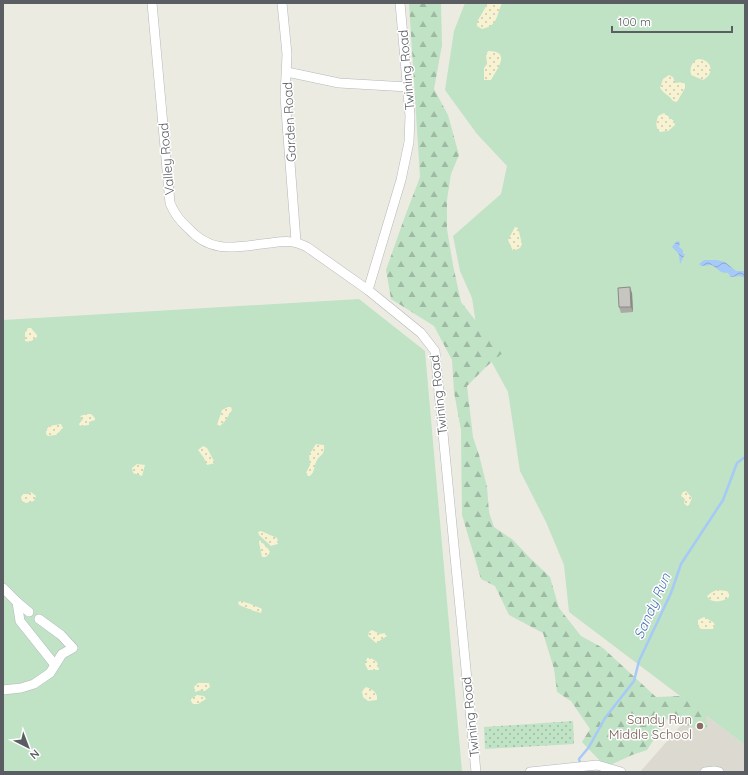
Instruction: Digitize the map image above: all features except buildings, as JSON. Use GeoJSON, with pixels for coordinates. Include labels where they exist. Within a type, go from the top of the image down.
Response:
{"type":"FeatureCollection","features":[{"type":"Feature","properties":{"kind":"street","name":"Valley Road"},"geometry":{"type":"LineString","coordinates":[[152,3],[170,203],[174,212],[194,236],[212,246],[223,248],[284,241],[296,242],[306,246],[368,290]]}},
{"type":"Feature","properties":{"kind":"street","name":"Garden Road"},"geometry":{"type":"LineString","coordinates":[[282,3],[287,54],[285,97],[296,242]]}},
{"type":"Feature","properties":{"kind":"street","name":"Twining Road"},"geometry":{"type":"LineString","coordinates":[[400,3],[410,116],[409,142],[400,180],[368,290],[421,333],[435,350],[476,772]]}},
{"type":"Feature","properties":{"kind":"street"},"geometry":{"type":"LineString","coordinates":[[287,72],[339,83],[408,88]]}},
{"type":"Feature","properties":{"kind":"street"},"geometry":{"type":"LineString","coordinates":[[3,588],[16,602],[29,612]]}},
{"type":"Feature","properties":{"kind":"street"},"geometry":{"type":"LineString","coordinates":[[16,602],[20,621],[55,665]]}},
{"type":"Feature","properties":{"kind":"street"},"geometry":{"type":"LineString","coordinates":[[3,690],[21,688],[34,684],[50,673],[62,654],[74,648],[61,635],[39,619]]}},
{"type":"Feature","properties":{"kind":"street"},"geometry":{"type":"LineString","coordinates":[[530,772],[597,765],[621,772]]}},
{"type":"Feature","properties":{"kind":"street"},"geometry":{"type":"LineString","coordinates":[[705,772],[719,772]]}},
{"type":"Feature","properties":{"kind":"shaded area","name":"Sandy Run Middle School"},"geometry":{"type":"Polygon","coordinates":[[[696,708],[745,745],[745,772],[640,772],[696,708]]]}},
{"type":"Feature","properties":{"kind":"green space"},"geometry":{"type":"Polygon","coordinates":[[[409,3],[441,3],[442,45],[434,89],[448,115],[459,155],[451,174],[447,200],[447,229],[453,265],[461,302],[490,339],[504,352],[467,386],[473,437],[487,487],[489,512],[494,527],[513,540],[550,577],[559,608],[581,636],[603,648],[656,697],[680,696],[705,707],[707,728],[697,728],[667,719],[647,750],[606,767],[582,742],[590,729],[571,701],[557,692],[554,669],[543,633],[509,615],[495,586],[481,579],[462,515],[461,430],[454,392],[452,360],[434,326],[391,299],[386,270],[420,177],[409,3]]]}},
{"type":"Feature","properties":{"kind":"green space"},"geometry":{"type":"Polygon","coordinates":[[[465,3],[745,3],[745,745],[569,612],[564,565],[546,522],[520,471],[508,392],[478,337],[472,298],[460,271],[453,236],[501,194],[507,166],[477,134],[445,90],[454,31],[465,3]]]}},
{"type":"Feature","properties":{"kind":"green space"},"geometry":{"type":"Polygon","coordinates":[[[359,299],[425,351],[462,772],[3,772],[3,320],[359,299]]]}},
{"type":"Feature","properties":{"kind":"green space"},"geometry":{"type":"Polygon","coordinates":[[[573,721],[574,744],[485,749],[484,727],[573,721]]]}},
{"type":"Feature","properties":{"kind":"sand"},"geometry":{"type":"Polygon","coordinates":[[[488,3],[502,3],[494,23],[487,28],[482,29],[477,26],[477,22],[488,3]]]}},
{"type":"Feature","properties":{"kind":"sand"},"geometry":{"type":"Polygon","coordinates":[[[488,51],[499,54],[501,61],[491,80],[484,80],[484,68],[487,64],[486,55],[488,51]]]}},
{"type":"Feature","properties":{"kind":"sand"},"geometry":{"type":"Polygon","coordinates":[[[698,59],[706,61],[711,70],[710,74],[703,80],[691,75],[690,70],[694,62],[698,59]]]}},
{"type":"Feature","properties":{"kind":"sand"},"geometry":{"type":"Polygon","coordinates":[[[669,75],[673,77],[675,83],[682,82],[685,84],[685,88],[677,102],[673,101],[660,88],[663,79],[669,75]]]}},
{"type":"Feature","properties":{"kind":"sand"},"geometry":{"type":"Polygon","coordinates":[[[664,113],[674,121],[675,125],[668,131],[660,132],[656,125],[658,116],[664,113]]]}},
{"type":"Feature","properties":{"kind":"sand"},"geometry":{"type":"Polygon","coordinates":[[[515,227],[518,228],[522,244],[520,248],[513,251],[508,240],[515,227]]]}},
{"type":"Feature","properties":{"kind":"sand"},"geometry":{"type":"Polygon","coordinates":[[[28,328],[31,328],[37,335],[37,337],[30,342],[25,341],[25,333],[28,328]]]}},
{"type":"Feature","properties":{"kind":"sand"},"geometry":{"type":"Polygon","coordinates":[[[231,407],[232,410],[220,426],[217,425],[222,410],[231,407]]]}},
{"type":"Feature","properties":{"kind":"sand"},"geometry":{"type":"Polygon","coordinates":[[[91,414],[95,420],[89,422],[89,425],[80,426],[79,424],[83,419],[80,416],[91,414]]]}},
{"type":"Feature","properties":{"kind":"sand"},"geometry":{"type":"Polygon","coordinates":[[[61,424],[63,428],[56,435],[48,436],[46,434],[49,426],[61,424]]]}},
{"type":"Feature","properties":{"kind":"sand"},"geometry":{"type":"Polygon","coordinates":[[[316,444],[324,445],[324,451],[317,460],[313,473],[308,476],[306,473],[310,465],[309,455],[316,444]]]}},
{"type":"Feature","properties":{"kind":"sand"},"geometry":{"type":"Polygon","coordinates":[[[203,446],[207,448],[215,463],[207,465],[198,450],[203,446]]]}},
{"type":"Feature","properties":{"kind":"sand"},"geometry":{"type":"Polygon","coordinates":[[[137,464],[145,465],[142,476],[133,473],[132,468],[137,464]]]}},
{"type":"Feature","properties":{"kind":"sand"},"geometry":{"type":"Polygon","coordinates":[[[686,491],[692,498],[687,506],[684,503],[685,499],[681,496],[683,492],[686,491]]]}},
{"type":"Feature","properties":{"kind":"sand"},"geometry":{"type":"Polygon","coordinates":[[[31,492],[36,496],[34,501],[26,503],[22,501],[21,497],[23,494],[29,494],[31,492]]]}},
{"type":"Feature","properties":{"kind":"sand"},"geometry":{"type":"Polygon","coordinates":[[[261,531],[277,538],[278,544],[271,546],[259,535],[258,532],[261,531]]]}},
{"type":"Feature","properties":{"kind":"sand"},"geometry":{"type":"Polygon","coordinates":[[[260,540],[270,551],[266,557],[262,557],[259,542],[260,540]]]}},
{"type":"Feature","properties":{"kind":"sand"},"geometry":{"type":"Polygon","coordinates":[[[717,590],[727,591],[729,597],[724,600],[717,601],[709,599],[707,596],[717,590]]]}},
{"type":"Feature","properties":{"kind":"sand"},"geometry":{"type":"Polygon","coordinates":[[[241,601],[262,609],[261,613],[239,605],[238,602],[241,601]]]}},
{"type":"Feature","properties":{"kind":"sand"},"geometry":{"type":"Polygon","coordinates":[[[704,617],[713,622],[715,625],[713,629],[701,629],[698,626],[698,620],[704,617]]]}},
{"type":"Feature","properties":{"kind":"sand"},"geometry":{"type":"Polygon","coordinates":[[[372,630],[380,634],[385,633],[387,636],[376,643],[368,636],[369,632],[372,630]]]}},
{"type":"Feature","properties":{"kind":"sand"},"geometry":{"type":"Polygon","coordinates":[[[367,658],[371,658],[377,662],[379,670],[368,670],[365,664],[367,658]]]}},
{"type":"Feature","properties":{"kind":"sand"},"geometry":{"type":"Polygon","coordinates":[[[198,683],[209,683],[210,687],[205,691],[201,690],[195,692],[194,687],[198,683]]]}},
{"type":"Feature","properties":{"kind":"sand"},"geometry":{"type":"Polygon","coordinates":[[[366,687],[376,693],[377,700],[368,701],[363,697],[362,691],[366,687]]]}},
{"type":"Feature","properties":{"kind":"sand"},"geometry":{"type":"Polygon","coordinates":[[[197,695],[204,696],[206,699],[198,704],[193,704],[191,699],[197,695]]]}},
{"type":"Feature","properties":{"kind":"water"},"geometry":{"type":"Polygon","coordinates":[[[677,241],[680,242],[679,247],[683,250],[683,254],[685,254],[680,264],[679,254],[672,247],[677,241]]]}},
{"type":"Feature","properties":{"kind":"water"},"geometry":{"type":"Polygon","coordinates":[[[704,260],[717,260],[725,262],[736,271],[745,271],[745,278],[740,276],[731,277],[728,273],[721,272],[712,265],[701,266],[699,264],[704,260]]]}},
{"type":"Feature","properties":{"kind":"waterway","name":"Sandy Run"},"geometry":{"type":"LineString","coordinates":[[580,763],[579,759],[589,747],[605,718],[634,681],[639,661],[671,593],[681,564],[723,500],[737,463],[745,457]]}},
{"type":"Feature","properties":{"kind":"place","name":"Sandy Run Middle School"},"geometry":{"type":"Point","coordinates":[700,726]}}]}
